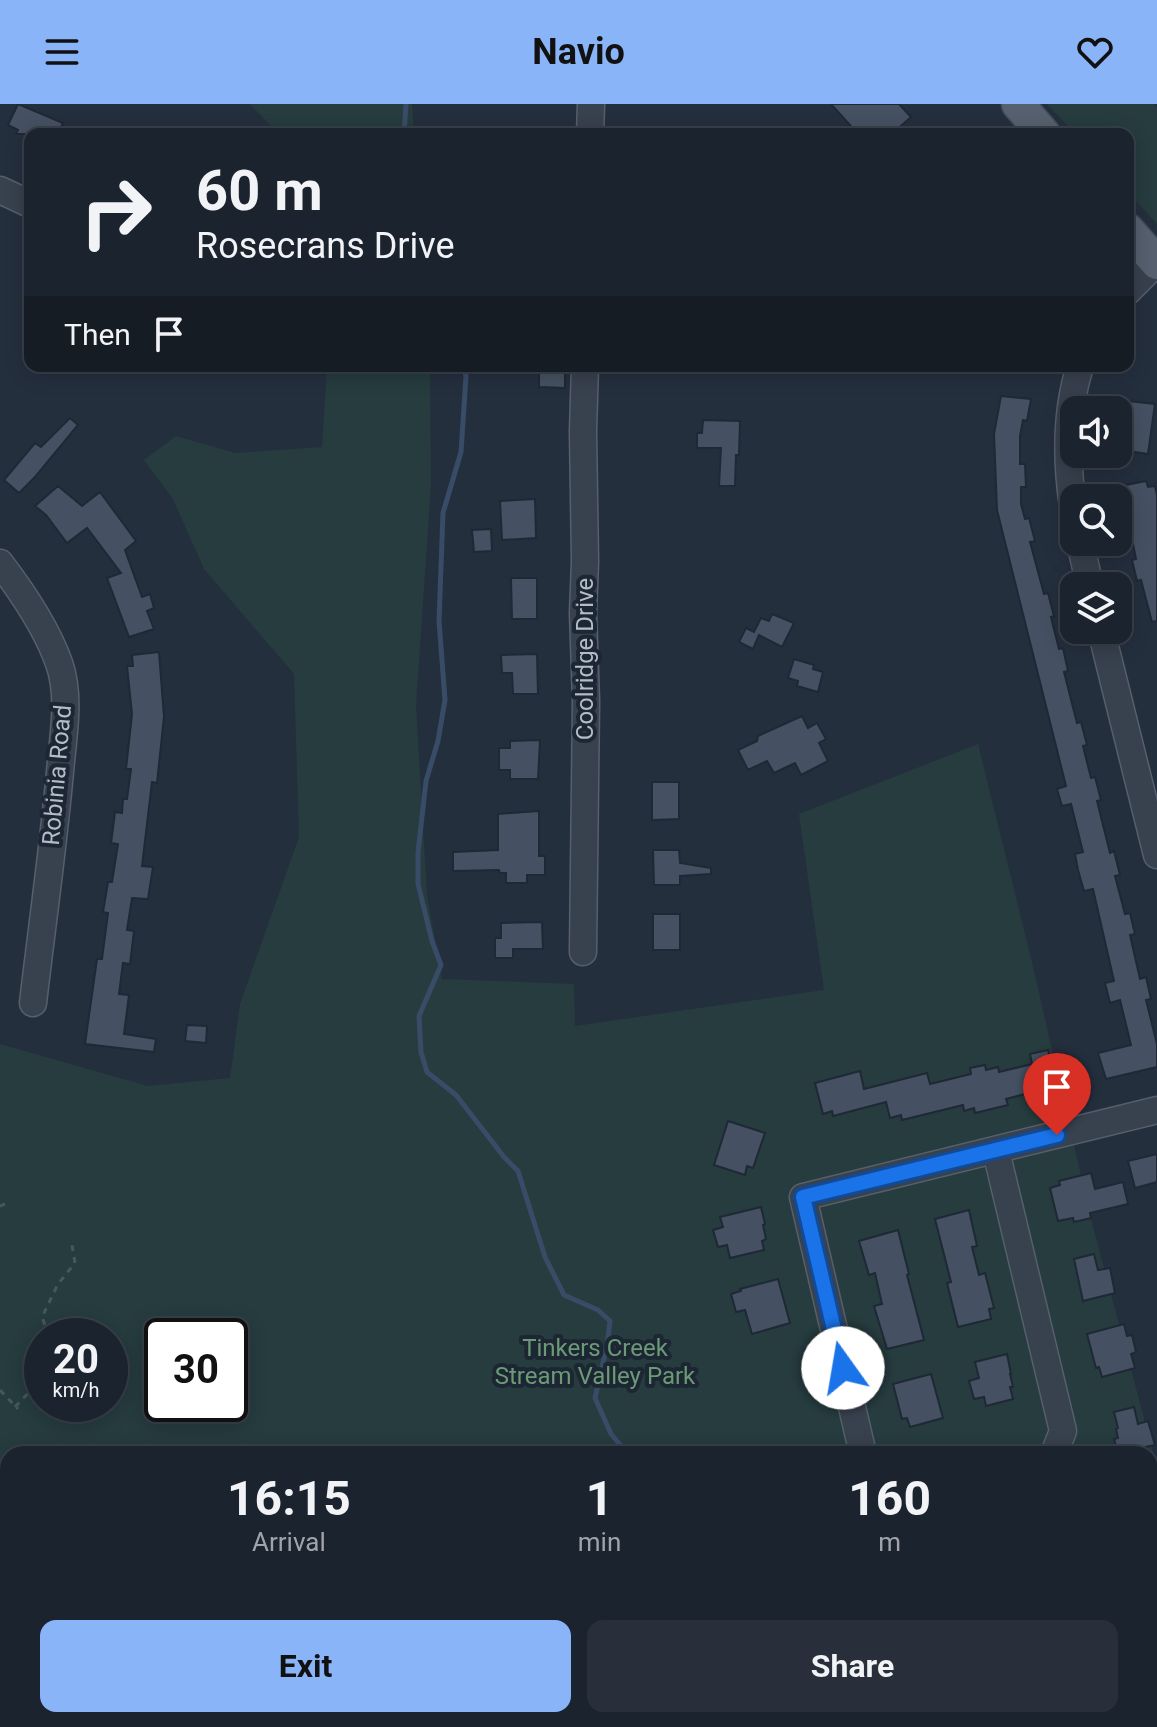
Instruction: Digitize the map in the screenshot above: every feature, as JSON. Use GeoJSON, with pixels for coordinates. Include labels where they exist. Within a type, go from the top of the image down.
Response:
{"type":"FeatureCollection","features":[{"type":"Feature","properties":{"kind":"main road"},"geometry":{"type":"LineString","coordinates":[[1018,104],[1039,128]]}},
{"type":"Feature","properties":{"kind":"main road"},"geometry":{"type":"LineString","coordinates":[[1134,237],[1157,262]]}},
{"type":"Feature","properties":{"kind":"street"},"geometry":{"type":"LineString","coordinates":[[590,128],[591,104]]}},
{"type":"Feature","properties":{"kind":"street"},"geometry":{"type":"LineString","coordinates":[[0,190],[24,201]]}},
{"type":"Feature","properties":{"kind":"street"},"geometry":{"type":"LineString","coordinates":[[1134,285],[1157,262]]}},
{"type":"Feature","properties":{"kind":"street","name":"Coolridge Drive"},"geometry":{"type":"LineString","coordinates":[[583,952],[585,372]]}},
{"type":"Feature","properties":{"kind":"street"},"geometry":{"type":"LineString","coordinates":[[1071,484],[1068,431],[1078,372]]}},
{"type":"Feature","properties":{"kind":"street","name":"Robinia Road"},"geometry":{"type":"LineString","coordinates":[[0,563],[23,594],[59,663],[65,702],[58,793],[33,1003]]}},
{"type":"Feature","properties":{"kind":"street"},"geometry":{"type":"LineString","coordinates":[[1104,644],[1157,855]]}},
{"type":"Feature","properties":{"kind":"street"},"geometry":{"type":"LineString","coordinates":[[861,1446],[803,1197],[1157,1110]]}},
{"type":"Feature","properties":{"kind":"street"},"geometry":{"type":"LineString","coordinates":[[996,1151],[1063,1431],[1057,1446]]}},
{"type":"Feature","properties":{"kind":"path"},"geometry":{"type":"LineString","coordinates":[[42,1318],[58,1284],[75,1263],[72,1245]]}},
{"type":"Feature","properties":{"kind":"path"},"geometry":{"type":"LineString","coordinates":[[0,1390],[17,1408],[24,1399]]}},
{"type":"Feature","properties":{"kind":"green space"},"geometry":{"type":"Polygon","coordinates":[[[250,104],[412,104],[414,128],[273,128],[250,104]]]}},
{"type":"Feature","properties":{"kind":"green space"},"geometry":{"type":"Polygon","coordinates":[[[1047,104],[1154,104],[1157,107],[1157,224],[1134,199],[1134,128],[1069,128],[1047,104]]]}},
{"type":"Feature","properties":{"kind":"green space","name":"Tinkers Creek Stream Valley Park"},"geometry":{"type":"Polygon","coordinates":[[[327,372],[430,372],[431,485],[416,705],[427,896],[442,979],[574,984],[575,1026],[824,990],[799,814],[978,744],[1090,1215],[1151,1446],[0,1446],[0,1044],[148,1086],[230,1078],[240,1004],[299,837],[294,674],[204,569],[173,499],[144,460],[176,436],[235,453],[322,447],[327,372]]]}},
{"type":"Feature","properties":{"kind":"building"},"geometry":{"type":"Polygon","coordinates":[[[18,104],[63,123],[61,128],[24,128],[24,134],[16,134],[18,130],[8,125],[18,104]]]}},
{"type":"Feature","properties":{"kind":"building"},"geometry":{"type":"Polygon","coordinates":[[[831,104],[899,104],[911,117],[899,128],[853,128],[831,104]]]}},
{"type":"Feature","properties":{"kind":"building"},"geometry":{"type":"Polygon","coordinates":[[[539,372],[565,372],[565,388],[539,387],[539,372]]]}},
{"type":"Feature","properties":{"kind":"building"},"geometry":{"type":"Polygon","coordinates":[[[1001,396],[1031,399],[1027,421],[1023,420],[1020,436],[1020,464],[1025,464],[1026,487],[1021,487],[1021,504],[1025,519],[1029,518],[1035,541],[1030,542],[1044,594],[1048,593],[1059,649],[1063,648],[1068,671],[1064,672],[1077,723],[1081,722],[1087,745],[1083,746],[1091,778],[1095,777],[1101,800],[1097,801],[1110,853],[1114,851],[1120,875],[1115,876],[1125,914],[1130,913],[1135,934],[1130,935],[1140,979],[1146,977],[1151,999],[1146,1000],[1157,1044],[1157,1067],[1106,1079],[1098,1053],[1131,1045],[1120,1000],[1110,1003],[1105,983],[1114,981],[1093,889],[1084,891],[1075,854],[1083,852],[1071,804],[1062,806],[1057,789],[1066,786],[997,510],[994,434],[1001,396]]]}},
{"type":"Feature","properties":{"kind":"building"},"geometry":{"type":"Polygon","coordinates":[[[1132,401],[1155,404],[1148,454],[1132,452],[1132,401]]]}},
{"type":"Feature","properties":{"kind":"building"},"geometry":{"type":"Polygon","coordinates":[[[70,418],[78,425],[19,493],[4,480],[35,443],[41,447],[70,418]]]}},
{"type":"Feature","properties":{"kind":"building"},"geometry":{"type":"Polygon","coordinates":[[[703,420],[740,421],[735,486],[719,486],[721,448],[697,448],[697,433],[702,433],[703,420]]]}},
{"type":"Feature","properties":{"kind":"building"},"geometry":{"type":"Polygon","coordinates":[[[1146,481],[1148,487],[1155,486],[1157,495],[1157,621],[1152,622],[1141,580],[1137,581],[1132,560],[1136,559],[1132,540],[1131,484],[1146,481]]]}},
{"type":"Feature","properties":{"kind":"building"},"geometry":{"type":"Polygon","coordinates":[[[58,486],[82,506],[100,492],[136,541],[125,550],[142,597],[150,594],[154,608],[147,611],[154,629],[129,637],[107,578],[121,573],[87,528],[67,543],[46,515],[35,506],[58,486]]]}},
{"type":"Feature","properties":{"kind":"building"},"geometry":{"type":"Polygon","coordinates":[[[535,499],[536,538],[502,540],[500,501],[535,499]]]}},
{"type":"Feature","properties":{"kind":"building"},"geometry":{"type":"Polygon","coordinates":[[[491,529],[492,551],[474,552],[472,530],[491,529]]]}},
{"type":"Feature","properties":{"kind":"building"},"geometry":{"type":"Polygon","coordinates":[[[511,578],[537,578],[537,619],[512,619],[511,578]]]}},
{"type":"Feature","properties":{"kind":"building"},"geometry":{"type":"Polygon","coordinates":[[[772,614],[794,623],[782,647],[759,635],[753,649],[739,642],[746,628],[754,632],[761,618],[769,621],[772,614]]]}},
{"type":"Feature","properties":{"kind":"building"},"geometry":{"type":"Polygon","coordinates":[[[159,652],[164,717],[157,783],[152,782],[142,866],[153,867],[148,899],[132,898],[127,930],[134,931],[130,964],[123,963],[119,994],[129,995],[124,1034],[156,1039],[154,1052],[85,1044],[97,959],[102,959],[108,913],[103,912],[118,844],[111,843],[115,812],[122,813],[131,769],[126,769],[132,714],[127,666],[133,666],[132,655],[159,652]]]}},
{"type":"Feature","properties":{"kind":"building"},"geometry":{"type":"Polygon","coordinates":[[[537,654],[538,694],[513,694],[512,673],[502,673],[501,655],[537,654]]]}},
{"type":"Feature","properties":{"kind":"building"},"geometry":{"type":"Polygon","coordinates":[[[794,659],[814,665],[813,669],[823,672],[818,692],[797,686],[798,681],[788,678],[794,659]]]}},
{"type":"Feature","properties":{"kind":"building"},"geometry":{"type":"Polygon","coordinates":[[[802,716],[808,728],[817,723],[826,739],[819,743],[828,761],[801,775],[795,763],[774,773],[767,761],[748,770],[738,750],[757,741],[758,736],[802,716]]]}},
{"type":"Feature","properties":{"kind":"building"},"geometry":{"type":"Polygon","coordinates":[[[540,740],[538,779],[510,779],[510,770],[499,770],[499,748],[510,748],[510,741],[540,740]]]}},
{"type":"Feature","properties":{"kind":"building"},"geometry":{"type":"Polygon","coordinates":[[[652,782],[679,782],[679,819],[652,820],[652,782]]]}},
{"type":"Feature","properties":{"kind":"building"},"geometry":{"type":"Polygon","coordinates":[[[539,811],[539,856],[545,856],[545,875],[527,875],[527,883],[506,883],[506,873],[499,870],[453,871],[453,852],[498,850],[498,814],[539,811]]]}},
{"type":"Feature","properties":{"kind":"building"},"geometry":{"type":"Polygon","coordinates":[[[653,850],[679,850],[680,863],[711,868],[711,874],[680,876],[680,885],[654,885],[653,850]]]}},
{"type":"Feature","properties":{"kind":"building"},"geometry":{"type":"Polygon","coordinates":[[[653,914],[680,914],[680,950],[653,950],[653,914]]]}},
{"type":"Feature","properties":{"kind":"building"},"geometry":{"type":"Polygon","coordinates":[[[542,922],[543,949],[513,949],[513,958],[495,958],[495,938],[501,938],[501,923],[542,922]]]}},
{"type":"Feature","properties":{"kind":"building"},"geometry":{"type":"Polygon","coordinates":[[[187,1025],[207,1026],[206,1043],[185,1041],[187,1025]]]}},
{"type":"Feature","properties":{"kind":"building"},"geometry":{"type":"Polygon","coordinates":[[[1048,1050],[1050,1059],[1067,1055],[1076,1088],[1041,1096],[1040,1090],[1006,1099],[1008,1105],[975,1113],[974,1108],[964,1111],[963,1105],[902,1120],[901,1115],[890,1118],[886,1102],[833,1116],[832,1111],[823,1114],[815,1083],[860,1071],[864,1089],[927,1073],[930,1084],[971,1074],[970,1068],[985,1065],[986,1070],[998,1067],[999,1072],[1032,1064],[1030,1054],[1048,1050]]]}},
{"type":"Feature","properties":{"kind":"building"},"geometry":{"type":"Polygon","coordinates":[[[728,1121],[765,1133],[753,1168],[747,1166],[745,1175],[714,1165],[728,1121]]]}},
{"type":"Feature","properties":{"kind":"building"},"geometry":{"type":"Polygon","coordinates":[[[1157,1154],[1157,1182],[1135,1188],[1128,1161],[1157,1154]]]}},
{"type":"Feature","properties":{"kind":"building"},"geometry":{"type":"Polygon","coordinates":[[[1091,1173],[1095,1189],[1123,1182],[1128,1204],[1090,1213],[1091,1218],[1074,1222],[1073,1218],[1058,1221],[1050,1188],[1060,1185],[1059,1181],[1091,1173]]]}},
{"type":"Feature","properties":{"kind":"building"},"geometry":{"type":"Polygon","coordinates":[[[761,1207],[765,1224],[764,1250],[730,1258],[727,1245],[718,1247],[713,1230],[723,1227],[720,1217],[761,1207]]]}},
{"type":"Feature","properties":{"kind":"building"},"geometry":{"type":"Polygon","coordinates":[[[969,1210],[977,1246],[972,1247],[979,1275],[985,1273],[994,1308],[989,1309],[991,1319],[958,1327],[947,1283],[951,1282],[935,1219],[969,1210]]]}},
{"type":"Feature","properties":{"kind":"building"},"geometry":{"type":"Polygon","coordinates":[[[898,1230],[924,1340],[887,1349],[874,1306],[882,1304],[875,1273],[869,1275],[859,1241],[898,1230]]]}},
{"type":"Feature","properties":{"kind":"building"},"geometry":{"type":"Polygon","coordinates":[[[1094,1254],[1098,1270],[1110,1268],[1115,1293],[1083,1301],[1074,1259],[1094,1254]]]}},
{"type":"Feature","properties":{"kind":"building"},"geometry":{"type":"Polygon","coordinates":[[[778,1279],[790,1323],[752,1334],[745,1310],[736,1312],[731,1294],[778,1279]]]}},
{"type":"Feature","properties":{"kind":"building"},"geometry":{"type":"Polygon","coordinates":[[[1124,1324],[1127,1336],[1132,1335],[1136,1352],[1131,1354],[1135,1368],[1102,1377],[1099,1367],[1096,1368],[1087,1334],[1124,1324]]]}},
{"type":"Feature","properties":{"kind":"building"},"geometry":{"type":"Polygon","coordinates":[[[1007,1354],[1013,1399],[986,1406],[984,1397],[974,1399],[969,1381],[979,1378],[975,1362],[1007,1354]]]}},
{"type":"Feature","properties":{"kind":"building"},"geometry":{"type":"Polygon","coordinates":[[[931,1374],[943,1418],[910,1427],[907,1418],[902,1419],[893,1384],[931,1374]]]}},
{"type":"Feature","properties":{"kind":"building"},"geometry":{"type":"Polygon","coordinates":[[[1134,1407],[1138,1424],[1148,1421],[1155,1445],[1116,1446],[1114,1439],[1118,1438],[1118,1428],[1114,1412],[1134,1407]]]}},
{"type":"Feature","properties":{"kind":"waterway"},"geometry":{"type":"LineString","coordinates":[[404,128],[406,104]]}},
{"type":"Feature","properties":{"kind":"waterway"},"geometry":{"type":"LineString","coordinates":[[465,372],[461,452],[443,513],[439,621],[445,700],[438,741],[426,781],[418,852],[418,884],[441,965],[419,1016],[421,1052],[427,1072],[456,1095],[518,1171],[545,1257],[564,1295],[598,1310],[610,1321],[595,1398],[611,1434],[621,1446]]}},
{"type":"Feature","properties":{"kind":"route"},"geometry":{"type":"LineString","coordinates":[[843,1368],[803,1197],[1057,1135]]}}]}
